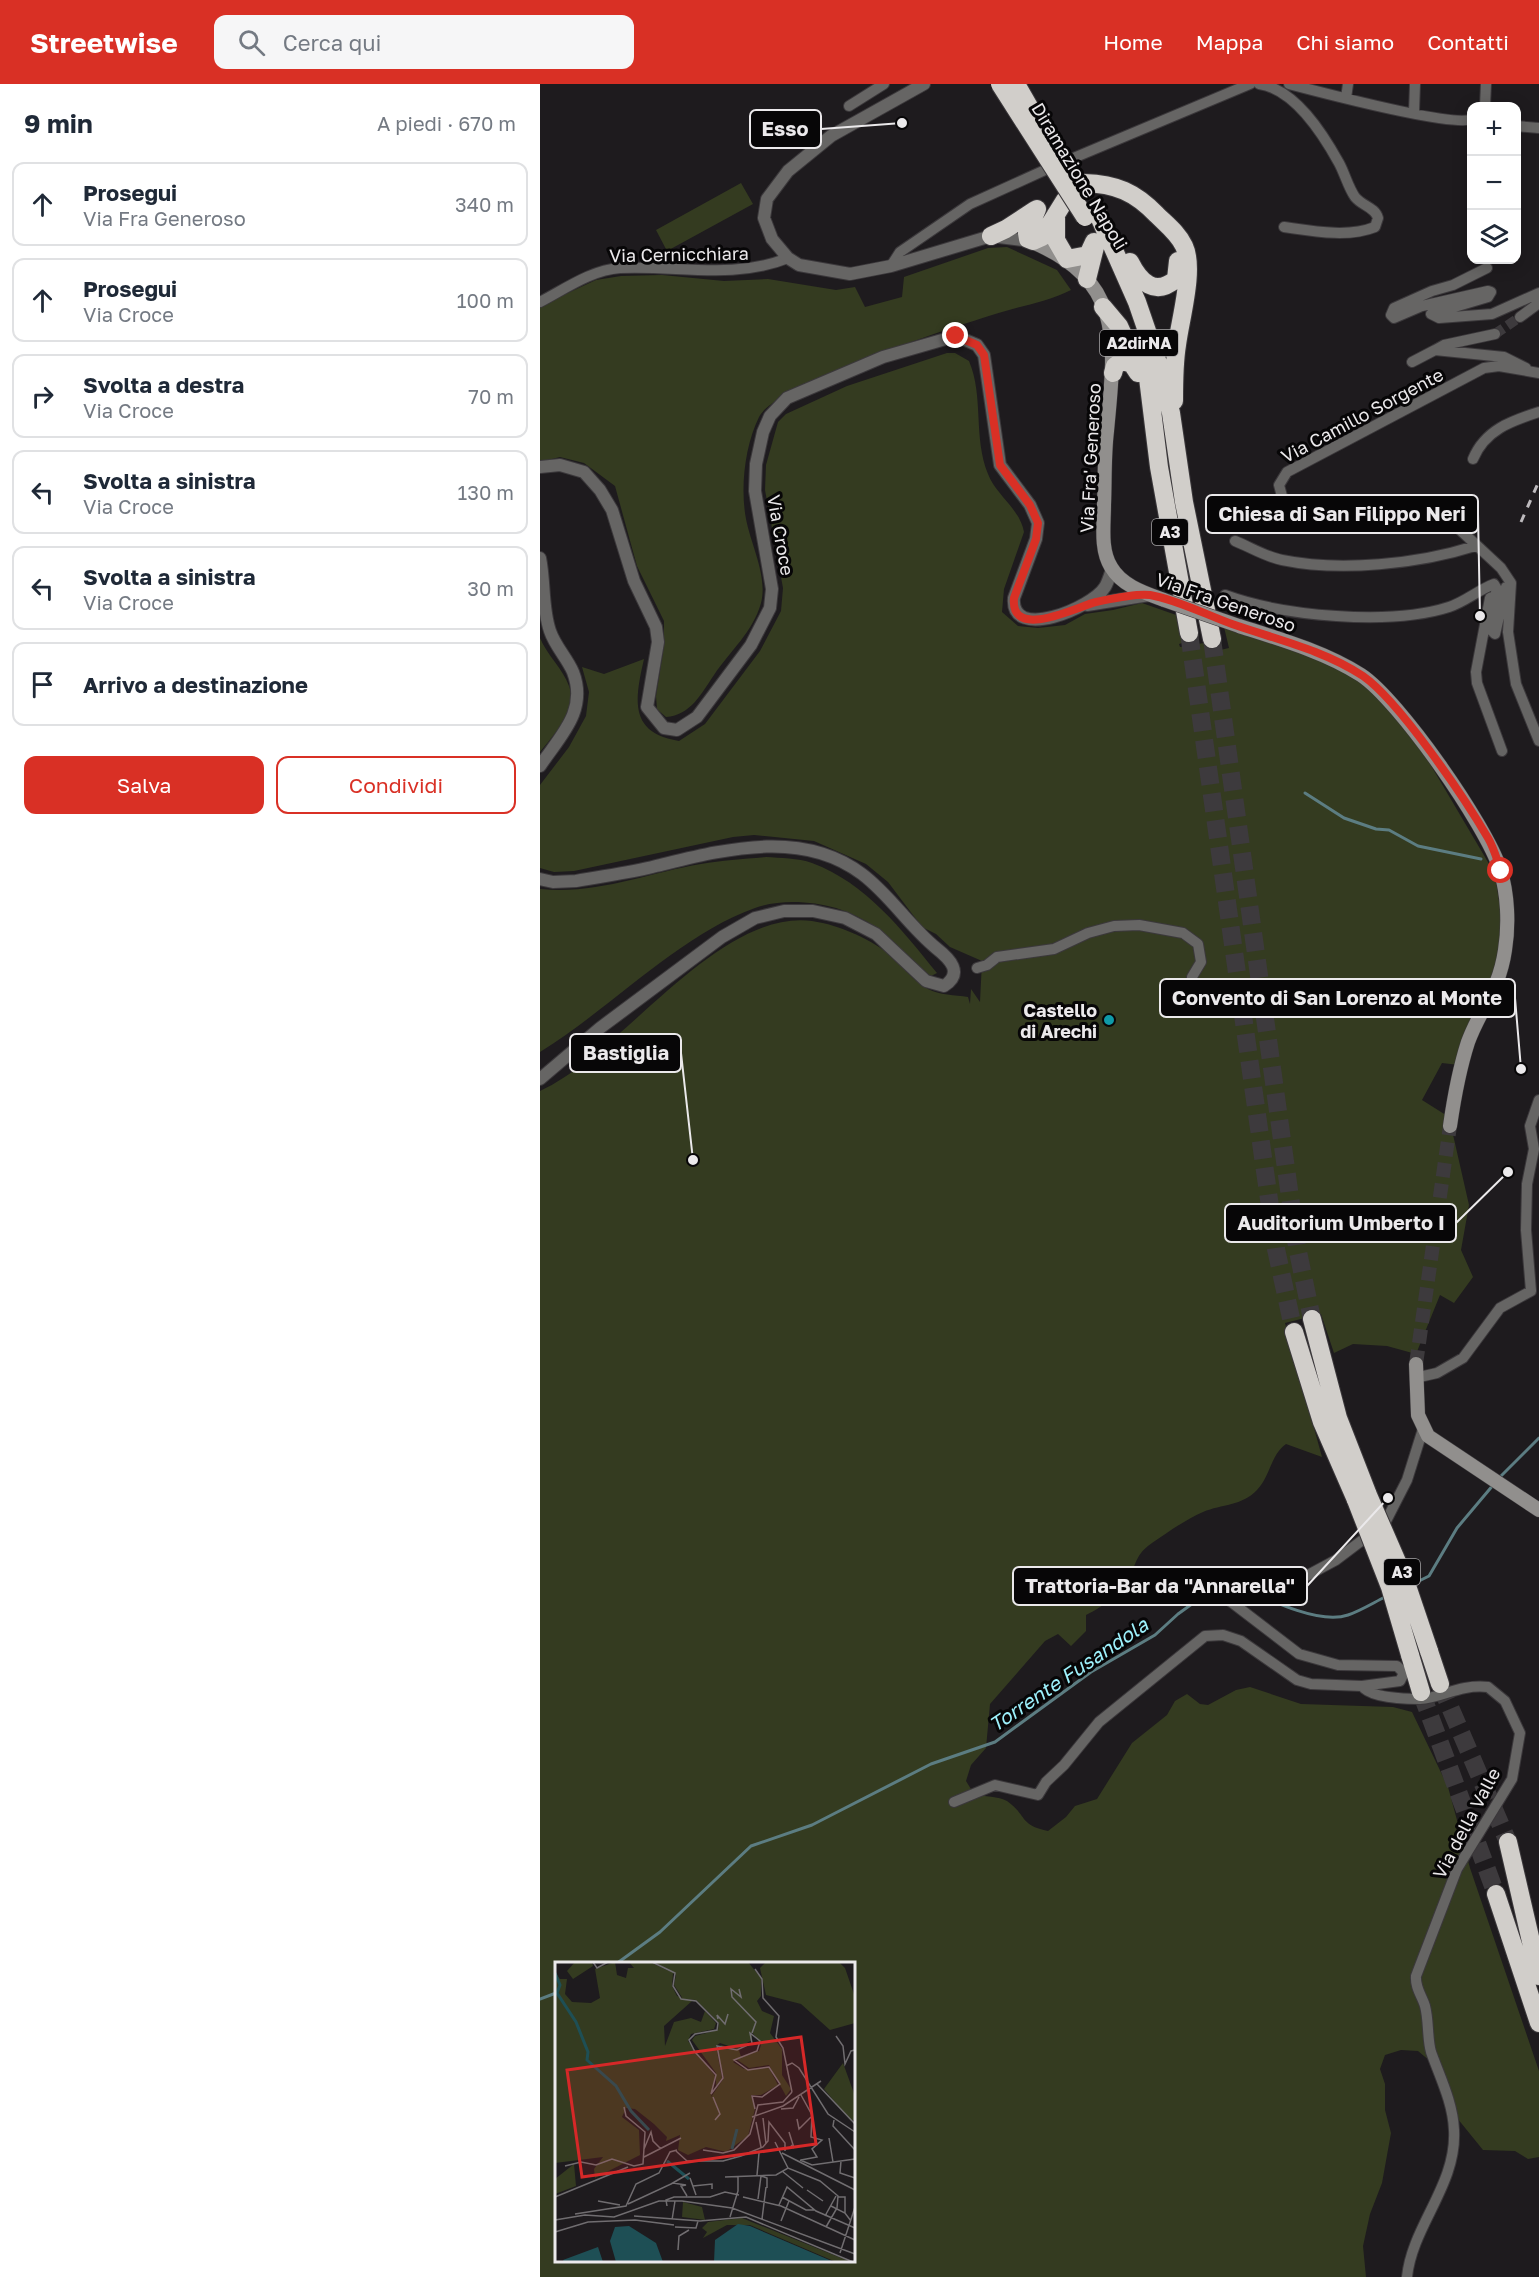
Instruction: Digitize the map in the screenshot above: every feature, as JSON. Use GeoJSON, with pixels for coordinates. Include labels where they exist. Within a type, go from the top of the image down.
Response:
{"type":"FeatureCollection","features":[{"type":"Feature","properties":{"kind":"highway","name":"Diramazione Napoli"},"geometry":{"type":"LineString","coordinates":[[1000,84],[1092,225],[1104,249],[1147,370],[1159,467]]}},
{"type":"Feature","properties":{"kind":"highway","name":"Diramazione Napoli"},"geometry":{"type":"LineString","coordinates":[[1016,84],[1150,338],[1165,387],[1178,460]]}},
{"type":"Feature","properties":{"kind":"highway"},"geometry":{"type":"LineString","coordinates":[[1088,184],[1124,188],[1135,194],[1179,236],[1187,261],[1184,302],[1176,347],[1173,429]]}},
{"type":"Feature","properties":{"kind":"highway"},"geometry":{"type":"LineString","coordinates":[[1060,201],[1056,240],[1067,259],[1088,255],[1092,225]]}},
{"type":"Feature","properties":{"kind":"highway"},"geometry":{"type":"LineString","coordinates":[[991,236],[1006,229],[1037,208],[1060,201]]}},
{"type":"Feature","properties":{"kind":"highway"},"geometry":{"type":"LineString","coordinates":[[1037,208],[1027,233],[1030,241],[1039,240],[1060,201]]}},
{"type":"Feature","properties":{"kind":"highway"},"geometry":{"type":"LineString","coordinates":[[1092,225],[1141,281],[1150,287],[1162,288],[1176,279],[1179,268],[1170,237],[1158,216]]}},
{"type":"Feature","properties":{"kind":"highway"},"geometry":{"type":"LineString","coordinates":[[1087,279],[1089,265],[1095,253],[1092,225]]}},
{"type":"Feature","properties":{"kind":"highway"},"geometry":{"type":"LineString","coordinates":[[1103,307],[1129,343],[1138,373],[1149,450],[1159,467]]}},
{"type":"Feature","properties":{"kind":"highway"},"geometry":{"type":"LineString","coordinates":[[1113,373],[1117,363],[1122,361],[1132,364],[1138,373]]}},
{"type":"Feature","properties":{"kind":"highway","name":"A3"},"geometry":{"type":"LineString","coordinates":[[1178,460],[1212,639]]}},
{"type":"Feature","properties":{"kind":"highway","name":"A3"},"geometry":{"type":"LineString","coordinates":[[1159,467],[1189,633]]}},
{"type":"Feature","properties":{"kind":"highway","name":"A3"},"geometry":{"type":"LineString","coordinates":[[1312,1319],[1320,1349],[1330,1420]]}},
{"type":"Feature","properties":{"kind":"highway","name":"A3"},"geometry":{"type":"LineString","coordinates":[[1294,1332],[1301,1357],[1362,1498],[1405,1580],[1440,1684]]}},
{"type":"Feature","properties":{"kind":"highway","name":"A3"},"geometry":{"type":"LineString","coordinates":[[1362,1498],[1421,1692]]}},
{"type":"Feature","properties":{"kind":"highway"},"geometry":{"type":"LineString","coordinates":[[1508,1842],[1539,1976]]}},
{"type":"Feature","properties":{"kind":"highway"},"geometry":{"type":"LineString","coordinates":[[1496,1894],[1539,2023]]}},
{"type":"Feature","properties":{"kind":"main road","name":"Via Fra' Generoso"},"geometry":{"type":"LineString","coordinates":[[1030,241],[1067,259],[1087,279],[1103,307],[1113,338],[1113,373],[1106,434],[1104,538],[1105,553],[1112,569]]}},
{"type":"Feature","properties":{"kind":"main road","name":"Via Fra Generoso"},"geometry":{"type":"LineString","coordinates":[[1112,569],[1134,589],[1330,659],[1363,676],[1377,688],[1440,768],[1491,843],[1501,871],[1506,900],[1506,948],[1496,990],[1469,1041],[1455,1087],[1450,1126]]}},
{"type":"Feature","properties":{"kind":"main road"},"geometry":{"type":"LineString","coordinates":[[1416,1371],[1418,1415],[1423,1429],[1435,1444],[1539,1510]]}},
{"type":"Feature","properties":{"kind":"street"},"geometry":{"type":"LineString","coordinates":[[849,106],[884,84]]}},
{"type":"Feature","properties":{"kind":"street"},"geometry":{"type":"LineString","coordinates":[[788,258],[772,239],[764,218],[767,199],[775,185],[803,157],[831,136],[924,84]]}},
{"type":"Feature","properties":{"kind":"street"},"geometry":{"type":"LineString","coordinates":[[1071,159],[1250,84]]}},
{"type":"Feature","properties":{"kind":"street"},"geometry":{"type":"LineString","coordinates":[[1259,84],[1277,90],[1297,105],[1325,140],[1356,197],[1373,209],[1378,218],[1375,228],[1365,231],[1321,232],[1284,228]]}},
{"type":"Feature","properties":{"kind":"street"},"geometry":{"type":"LineString","coordinates":[[1289,84],[1414,112],[1467,121]]}},
{"type":"Feature","properties":{"kind":"street"},"geometry":{"type":"LineString","coordinates":[[1346,98],[1348,84]]}},
{"type":"Feature","properties":{"kind":"street"},"geometry":{"type":"LineString","coordinates":[[1414,112],[1415,84]]}},
{"type":"Feature","properties":{"kind":"street"},"geometry":{"type":"LineString","coordinates":[[1485,102],[1486,84]]}},
{"type":"Feature","properties":{"kind":"street"},"geometry":{"type":"LineString","coordinates":[[1521,126],[1539,128]]}},
{"type":"Feature","properties":{"kind":"street"},"geometry":{"type":"LineString","coordinates":[[891,266],[900,252],[970,204],[1046,170]]}},
{"type":"Feature","properties":{"kind":"street","name":"Via Fra' Generoso"},"geometry":{"type":"LineString","coordinates":[[788,258],[804,266],[850,274],[891,266],[991,236],[1030,241]]}},
{"type":"Feature","properties":{"kind":"street","name":"Via Cernicchiara"},"geometry":{"type":"LineString","coordinates":[[540,302],[597,273],[619,268],[699,271],[759,269],[788,258]]}},
{"type":"Feature","properties":{"kind":"street"},"geometry":{"type":"LineString","coordinates":[[1487,268],[1453,285],[1432,291],[1394,308],[1391,315],[1394,318],[1422,306],[1488,291],[1491,295],[1486,298],[1431,314],[1439,318],[1492,314],[1539,293]]}},
{"type":"Feature","properties":{"kind":"street"},"geometry":{"type":"LineString","coordinates":[[1520,317],[1539,303]]}},
{"type":"Feature","properties":{"kind":"street"},"geometry":{"type":"LineString","coordinates":[[1412,362],[1444,345],[1495,334]]}},
{"type":"Feature","properties":{"kind":"street","name":"Via Croce"},"geometry":{"type":"LineString","coordinates":[[540,467],[560,465],[584,472],[600,490],[612,510],[630,571],[656,627],[658,642],[647,707],[664,728],[677,730],[697,717],[752,645],[770,608],[772,589],[758,520],[755,491],[756,464],[763,432],[770,416],[787,398],[873,362],[956,336],[977,345],[984,355],[1000,465],[1030,505],[1038,523],[1038,531],[1014,598],[1013,608],[1023,617],[1035,620],[1072,612],[1105,588],[1112,569]]}},
{"type":"Feature","properties":{"kind":"street"},"geometry":{"type":"LineString","coordinates":[[1435,350],[1504,357],[1535,373]]}},
{"type":"Feature","properties":{"kind":"street","name":"Via Camillo Sorgente"},"geometry":{"type":"LineString","coordinates":[[1510,582],[1501,568],[1448,520],[1427,516],[1299,507],[1283,500],[1279,485],[1287,472],[1484,368],[1499,366],[1535,373]]}},
{"type":"Feature","properties":{"kind":"street"},"geometry":{"type":"LineString","coordinates":[[1473,459],[1479,445],[1490,433],[1539,412]]}},
{"type":"Feature","properties":{"kind":"street"},"geometry":{"type":"LineString","coordinates":[[1235,541],[1280,560],[1322,565],[1376,563],[1455,552],[1475,546]]}},
{"type":"Feature","properties":{"kind":"street"},"geometry":{"type":"LineString","coordinates":[[540,558],[546,616],[551,635],[573,671],[579,692],[576,712],[560,741],[540,766]]}},
{"type":"Feature","properties":{"kind":"street"},"geometry":{"type":"LineString","coordinates":[[1225,595],[1274,610],[1404,616],[1448,607],[1494,584],[1497,589],[1492,631],[1495,634],[1504,592],[1510,582]]}},
{"type":"Feature","properties":{"kind":"street"},"geometry":{"type":"LineString","coordinates":[[1510,582],[1509,640],[1516,684],[1539,741]]}},
{"type":"Feature","properties":{"kind":"street","name":"Via Croce"},"geometry":{"type":"LineString","coordinates":[[1080,607],[1149,595]]}},
{"type":"Feature","properties":{"kind":"street"},"geometry":{"type":"LineString","coordinates":[[1495,596],[1490,598],[1476,672],[1477,683],[1502,751]]}},
{"type":"Feature","properties":{"kind":"street"},"geometry":{"type":"LineString","coordinates":[[1473,685],[1484,712],[1488,712]]}},
{"type":"Feature","properties":{"kind":"street"},"geometry":{"type":"LineString","coordinates":[[540,879],[553,882],[576,881],[754,845],[811,851],[860,873],[881,890],[901,914],[950,960],[955,972],[954,978],[944,986],[932,984],[921,977],[876,934],[845,918],[813,911],[783,911],[755,918],[722,937],[629,1006],[540,1079]]}},
{"type":"Feature","properties":{"kind":"street"},"geometry":{"type":"LineString","coordinates":[[977,968],[987,965],[997,957],[1044,951],[1098,930],[1139,925],[1183,933],[1198,944],[1201,962],[1192,977]]}},
{"type":"Feature","properties":{"kind":"street"},"geometry":{"type":"LineString","coordinates":[[1416,1371],[1437,1372],[1463,1358],[1500,1308],[1531,1291],[1526,1230],[1527,1184],[1534,1149],[1530,1126],[1539,1100]]}},
{"type":"Feature","properties":{"kind":"street"},"geometry":{"type":"LineString","coordinates":[[954,1802],[995,1785],[1038,1795],[1046,1782],[1064,1765],[1099,1722],[1201,1638],[1223,1635],[1241,1641],[1297,1680],[1318,1686],[1396,1684],[1403,1678],[1404,1673],[1397,1666],[1338,1665],[1307,1658],[1293,1649],[1220,1587],[1224,1574],[1238,1573],[1295,1582],[1336,1560],[1385,1523],[1410,1472],[1423,1429]]}},
{"type":"Feature","properties":{"kind":"street","name":"Via della Valle"},"geometry":{"type":"LineString","coordinates":[[1362,1686],[1371,1693],[1420,1699],[1456,1688],[1488,1687],[1498,1693],[1508,1707],[1520,1738],[1510,1783],[1457,1869],[1416,1976],[1417,1986],[1425,2006],[1430,2049],[1443,2079],[1454,2131],[1443,2183],[1411,2250],[1407,2277]]}},
{"type":"Feature","properties":{"kind":"green space"},"geometry":{"type":"Polygon","coordinates":[[[741,183],[753,204],[667,251],[656,230],[741,183]]]}},
{"type":"Feature","properties":{"kind":"green space"},"geometry":{"type":"Polygon","coordinates":[[[1007,247],[1057,270],[1071,290],[870,357],[798,388],[772,404],[759,417],[747,453],[744,507],[761,572],[763,593],[761,603],[753,623],[700,696],[689,708],[666,717],[657,709],[656,696],[664,646],[664,621],[637,566],[615,486],[584,463],[560,457],[540,462],[540,306],[596,280],[621,276],[662,275],[724,281],[768,279],[836,290],[855,287],[865,307],[902,297],[904,277],[988,248],[1007,247]]]}},
{"type":"Feature","properties":{"kind":"green space"},"geometry":{"type":"Polygon","coordinates":[[[947,353],[955,353],[969,361],[976,388],[983,460],[992,482],[1018,516],[1024,532],[1004,589],[1002,612],[1018,626],[1038,628],[1065,625],[1085,614],[1142,603],[1179,616],[1185,642],[1179,644],[1180,647],[1204,643],[1207,653],[1229,648],[1224,627],[1307,654],[1357,676],[1381,700],[1423,752],[1495,874],[1502,922],[1497,962],[1459,1065],[1442,1063],[1422,1100],[1449,1117],[1469,1205],[1461,1250],[1473,1277],[1454,1303],[1440,1295],[1416,1354],[1387,1346],[1353,1344],[1334,1353],[1321,1314],[1285,1323],[1322,1457],[1286,1444],[1277,1454],[1261,1485],[1251,1495],[1238,1502],[1196,1515],[1170,1530],[1144,1550],[1137,1559],[1129,1579],[1119,1592],[1107,1603],[1086,1615],[1086,1631],[1071,1646],[1058,1634],[1045,1641],[990,1704],[986,1748],[971,1765],[966,1781],[974,1794],[1007,1801],[1032,1826],[1048,1831],[1066,1817],[1075,1806],[1097,1799],[1132,1743],[1167,1715],[1175,1701],[1187,1694],[1200,1704],[1208,1705],[1236,1690],[1250,1687],[1301,1704],[1393,1707],[1412,1712],[1448,1787],[1470,1868],[1539,2071],[1539,2157],[1528,2159],[1515,2151],[1483,2150],[1453,2113],[1430,2061],[1418,2051],[1401,2050],[1385,2055],[1380,2069],[1385,2084],[1385,2110],[1391,2133],[1382,2183],[1370,2214],[1363,2246],[1366,2277],[540,2277],[540,1091],[572,1072],[604,1047],[706,959],[741,937],[776,923],[812,921],[856,934],[886,951],[914,979],[932,991],[968,997],[970,1004],[971,989],[980,1002],[982,961],[950,947],[936,934],[922,927],[888,882],[866,864],[814,841],[754,835],[733,837],[574,871],[554,872],[540,868],[540,785],[569,747],[586,716],[589,692],[582,667],[604,674],[644,659],[638,688],[639,712],[643,722],[662,737],[679,741],[705,724],[760,651],[781,611],[783,588],[765,490],[766,465],[778,422],[786,414],[847,386],[947,353]]]}},
{"type":"Feature","properties":{"kind":"green space"},"geometry":{"type":"Polygon","coordinates":[[[540,638],[566,680],[571,695],[563,722],[540,752],[540,638]]]}},
{"type":"Feature","properties":{"kind":"green space"},"geometry":{"type":"Polygon","coordinates":[[[766,857],[812,863],[849,883],[882,909],[937,973],[931,976],[922,970],[891,939],[868,922],[846,912],[806,903],[775,903],[755,908],[727,920],[699,936],[540,1052],[540,889],[581,889],[701,864],[766,857]]]}},
{"type":"Feature","properties":{"kind":"waterway"},"geometry":{"type":"LineString","coordinates":[[1305,793],[1344,818],[1376,829],[1389,830],[1418,846],[1481,859]]}},
{"type":"Feature","properties":{"kind":"waterway","name":"Torrente Fusandola"},"geometry":{"type":"LineString","coordinates":[[1498,1479],[1539,1438]]}},
{"type":"Feature","properties":{"kind":"waterway","name":"Torrente Fusandola"},"geometry":{"type":"LineString","coordinates":[[1413,1584],[1429,1576],[1457,1528],[1494,1484]]}},
{"type":"Feature","properties":{"kind":"waterway","name":"Torrente Fusandola"},"geometry":{"type":"LineString","coordinates":[[1223,1583],[1229,1581],[1287,1607],[1320,1616],[1348,1615],[1385,1597]]}},
{"type":"Feature","properties":{"kind":"waterway","name":"Torrente Fusandola"},"geometry":{"type":"LineString","coordinates":[[619,1962],[660,1932],[751,1846],[812,1825],[931,1764],[995,1742],[1091,1672],[1155,1635],[1178,1614],[1217,1586]]}},
{"type":"Feature","properties":{"kind":"waterway","name":"Torrente Fusandola"},"geometry":{"type":"LineString","coordinates":[[540,1999],[555,1993]]}},
{"type":"Feature","properties":{"kind":"tunnel"},"geometry":{"type":"LineString","coordinates":[[1495,334],[1520,317]]}},
{"type":"Feature","properties":{"kind":"tunnel"},"geometry":{"type":"LineString","coordinates":[[1189,633],[1276,1249],[1294,1332]]}},
{"type":"Feature","properties":{"kind":"tunnel"},"geometry":{"type":"LineString","coordinates":[[1212,639],[1297,1247],[1312,1319]]}},
{"type":"Feature","properties":{"kind":"tunnel"},"geometry":{"type":"LineString","coordinates":[[1416,1364],[1450,1126]]}},
{"type":"Feature","properties":{"kind":"tunnel"},"geometry":{"type":"LineString","coordinates":[[1440,1684],[1508,1842]]}},
{"type":"Feature","properties":{"kind":"tunnel"},"geometry":{"type":"LineString","coordinates":[[1421,1692],[1496,1894]]}},
{"type":"Feature","properties":{"kind":"railway"},"geometry":{"type":"LineString","coordinates":[[1521,522],[1539,481]]}},
{"type":"Feature","properties":{"kind":"place","name":"Esso"},"geometry":{"type":"Point","coordinates":[902,123]}},
{"type":"Feature","properties":{"kind":"place","name":"Chiesa di San Filippo Neri"},"geometry":{"type":"Point","coordinates":[1480,616]}},
{"type":"Feature","properties":{"kind":"place","name":"Castello di Arechi"},"geometry":{"type":"Point","coordinates":[1109,1020]}},
{"type":"Feature","properties":{"kind":"place","name":"Convento di San Lorenzo al Monte"},"geometry":{"type":"Point","coordinates":[1521,1069]}},
{"type":"Feature","properties":{"kind":"place","name":"Bastiglia"},"geometry":{"type":"Point","coordinates":[693,1160]}},
{"type":"Feature","properties":{"kind":"place","name":"Auditorium Umberto I"},"geometry":{"type":"Point","coordinates":[1508,1172]}},
{"type":"Feature","properties":{"kind":"place","name":"Trattoria-Bar da \"Annarella\""},"geometry":{"type":"Point","coordinates":[1388,1498]}},
{"type":"Feature","properties":{"kind":"route"},"geometry":{"type":"LineString","coordinates":[[956,336],[968,339],[977,345],[984,355],[989,376],[993,426],[1000,465],[1030,505],[1038,523],[1036,539],[1014,598],[1013,608],[1017,613],[1035,620],[1072,612],[1097,602],[1149,595],[1309,650],[1349,668],[1377,688],[1440,768],[1491,843],[1501,871]]}}]}
